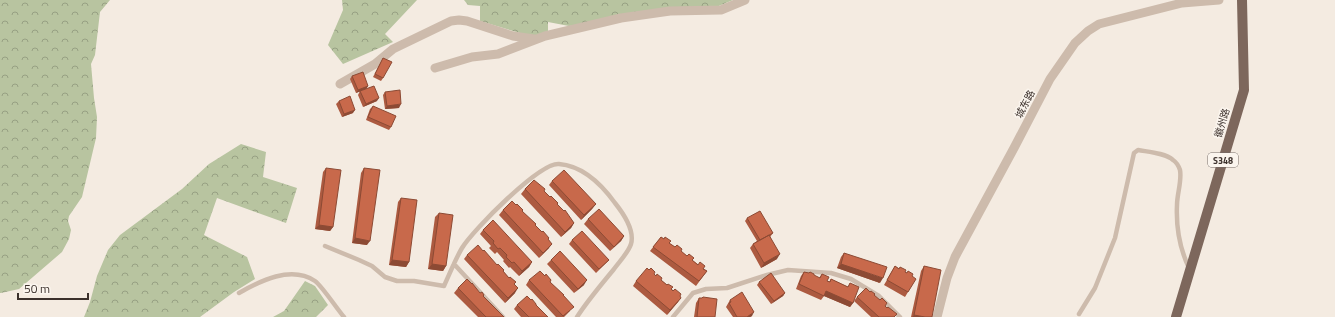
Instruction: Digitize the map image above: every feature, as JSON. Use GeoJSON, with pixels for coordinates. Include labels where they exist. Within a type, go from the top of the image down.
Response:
{"type":"FeatureCollection","features":[{"type":"Feature","properties":{"kind":"main road","name":"徽州路"},"geometry":{"type":"LineString","coordinates":[[1176,317],[1244,90],[1242,0]]}},
{"type":"Feature","properties":{"kind":"street"},"geometry":{"type":"LineString","coordinates":[[435,68],[472,57],[498,54],[537,39],[621,18],[687,10],[721,10],[746,0]]}},
{"type":"Feature","properties":{"kind":"street","name":"城东路"},"geometry":{"type":"LineString","coordinates":[[937,317],[947,278],[955,258],[1050,79],[1075,43],[1088,31],[1099,24],[1182,3],[1219,0]]}},
{"type":"Feature","properties":{"kind":"street"},"geometry":{"type":"LineString","coordinates":[[340,84],[375,64],[393,49],[452,21],[467,21],[513,36],[537,39]]}},
{"type":"Feature","properties":{"kind":"lane"},"geometry":{"type":"LineString","coordinates":[[1079,314],[1095,288],[1115,238],[1134,154],[1138,150],[1167,156],[1174,160],[1178,166],[1180,173],[1177,205],[1180,242],[1183,255],[1190,269]]}},
{"type":"Feature","properties":{"kind":"lane"},"geometry":{"type":"LineString","coordinates":[[325,246],[372,266],[385,277],[397,281],[414,281],[444,286],[463,247],[486,218],[545,168],[558,164],[577,169],[595,182],[614,201],[626,219],[631,233],[631,245],[577,317]]}},
{"type":"Feature","properties":{"kind":"lane"},"geometry":{"type":"LineString","coordinates":[[454,264],[503,317]]}},
{"type":"Feature","properties":{"kind":"lane"},"geometry":{"type":"LineString","coordinates":[[674,317],[693,293],[706,289],[727,288],[767,274],[788,270],[831,273],[851,279],[879,296],[900,317]]}},
{"type":"Feature","properties":{"kind":"lane"},"geometry":{"type":"LineString","coordinates":[[239,293],[266,280],[281,275],[299,274],[315,281],[344,317]]}},
{"type":"Feature","properties":{"kind":"green space"},"geometry":{"type":"Polygon","coordinates":[[[0,0],[110,0],[100,12],[95,55],[91,64],[97,117],[96,138],[82,197],[69,216],[68,221],[71,230],[69,239],[62,252],[19,289],[1,293],[0,293],[0,0]]]}},
{"type":"Feature","properties":{"kind":"green space"},"geometry":{"type":"Polygon","coordinates":[[[342,0],[417,0],[385,34],[393,42],[343,64],[328,45],[343,10],[342,0]]]}},
{"type":"Feature","properties":{"kind":"green space"},"geometry":{"type":"Polygon","coordinates":[[[464,0],[733,0],[714,8],[569,26],[548,22],[548,32],[533,37],[480,21],[480,6],[468,5],[464,0]]]}},
{"type":"Feature","properties":{"kind":"green space"},"geometry":{"type":"Polygon","coordinates":[[[241,144],[266,152],[263,177],[297,188],[286,223],[217,198],[204,235],[247,257],[255,279],[234,292],[200,317],[84,317],[97,276],[108,250],[120,235],[182,189],[209,164],[241,144]]]}},
{"type":"Feature","properties":{"kind":"green space"},"geometry":{"type":"Polygon","coordinates":[[[305,281],[315,286],[328,305],[316,317],[273,317],[284,311],[305,281]]]}},
{"type":"Feature","properties":{"kind":"building"},"geometry":{"type":"Polygon","coordinates":[[[383,58],[392,62],[383,78],[375,74],[383,58]]]}},
{"type":"Feature","properties":{"kind":"building"},"geometry":{"type":"Polygon","coordinates":[[[363,72],[368,86],[358,90],[352,76],[363,72]]]}},
{"type":"Feature","properties":{"kind":"building"},"geometry":{"type":"Polygon","coordinates":[[[374,86],[379,98],[366,104],[360,91],[374,86]]]}},
{"type":"Feature","properties":{"kind":"building"},"geometry":{"type":"Polygon","coordinates":[[[400,90],[401,104],[387,106],[385,92],[400,90]]]}},
{"type":"Feature","properties":{"kind":"building"},"geometry":{"type":"Polygon","coordinates":[[[350,96],[355,110],[344,114],[339,101],[350,96]]]}},
{"type":"Feature","properties":{"kind":"building"},"geometry":{"type":"Polygon","coordinates":[[[373,106],[396,116],[391,127],[368,117],[373,106]]]}},
{"type":"Feature","properties":{"kind":"building"},"geometry":{"type":"Polygon","coordinates":[[[326,168],[341,170],[333,227],[319,225],[326,168]]]}},
{"type":"Feature","properties":{"kind":"building"},"geometry":{"type":"Polygon","coordinates":[[[364,168],[380,170],[370,241],[355,238],[364,168]]]}},
{"type":"Feature","properties":{"kind":"building"},"geometry":{"type":"Polygon","coordinates":[[[564,170],[596,204],[584,215],[552,181],[564,170]]]}},
{"type":"Feature","properties":{"kind":"building"},"geometry":{"type":"Polygon","coordinates":[[[534,180],[545,189],[544,191],[558,203],[557,204],[564,211],[565,210],[574,223],[565,232],[525,189],[534,180]]]}},
{"type":"Feature","properties":{"kind":"building"},"geometry":{"type":"Polygon","coordinates":[[[401,198],[417,200],[409,262],[392,260],[401,198]]]}},
{"type":"Feature","properties":{"kind":"building"},"geometry":{"type":"Polygon","coordinates":[[[512,201],[523,210],[522,211],[536,224],[535,225],[549,238],[548,239],[552,244],[543,253],[503,210],[512,201]]]}},
{"type":"Feature","properties":{"kind":"building"},"geometry":{"type":"Polygon","coordinates":[[[599,209],[624,236],[614,247],[588,219],[599,209]]]}},
{"type":"Feature","properties":{"kind":"building"},"geometry":{"type":"Polygon","coordinates":[[[760,211],[773,233],[760,240],[747,218],[760,211]]]}},
{"type":"Feature","properties":{"kind":"building"},"geometry":{"type":"Polygon","coordinates":[[[439,213],[453,215],[446,266],[432,264],[439,213]]]}},
{"type":"Feature","properties":{"kind":"building"},"geometry":{"type":"Polygon","coordinates":[[[493,220],[532,262],[522,271],[514,262],[512,263],[506,257],[507,255],[500,248],[498,249],[493,243],[494,241],[483,230],[493,220]]]}},
{"type":"Feature","properties":{"kind":"building"},"geometry":{"type":"Polygon","coordinates":[[[582,231],[609,260],[599,269],[572,240],[582,231]]]}},
{"type":"Feature","properties":{"kind":"building"},"geometry":{"type":"Polygon","coordinates":[[[769,235],[780,254],[764,263],[753,244],[769,235]]]}},
{"type":"Feature","properties":{"kind":"building"},"geometry":{"type":"Polygon","coordinates":[[[661,237],[664,239],[665,237],[671,241],[669,243],[675,247],[677,245],[687,256],[689,254],[694,258],[692,260],[698,265],[700,262],[705,266],[703,269],[707,271],[699,281],[653,247],[661,237]]]}},
{"type":"Feature","properties":{"kind":"building"},"geometry":{"type":"Polygon","coordinates":[[[478,245],[497,265],[498,264],[504,270],[503,271],[509,278],[510,277],[516,282],[514,284],[518,288],[508,298],[467,255],[478,245]]]}},
{"type":"Feature","properties":{"kind":"building"},"geometry":{"type":"Polygon","coordinates":[[[560,251],[587,280],[578,289],[551,260],[560,251]]]}},
{"type":"Feature","properties":{"kind":"building"},"geometry":{"type":"Polygon","coordinates":[[[844,253],[887,267],[883,278],[841,264],[844,253]]]}},
{"type":"Feature","properties":{"kind":"building"},"geometry":{"type":"Polygon","coordinates":[[[895,266],[899,269],[900,267],[906,270],[905,272],[907,273],[908,271],[913,274],[912,276],[916,279],[908,292],[887,280],[895,266]]]}},
{"type":"Feature","properties":{"kind":"building"},"geometry":{"type":"Polygon","coordinates":[[[924,266],[941,270],[932,317],[914,315],[924,266]]]}},
{"type":"Feature","properties":{"kind":"building"},"geometry":{"type":"Polygon","coordinates":[[[647,268],[649,270],[651,268],[655,272],[654,274],[656,276],[657,274],[667,285],[668,284],[673,287],[671,289],[673,291],[675,289],[681,294],[681,298],[670,310],[636,281],[647,268]]]}},
{"type":"Feature","properties":{"kind":"building"},"geometry":{"type":"Polygon","coordinates":[[[540,271],[545,276],[546,274],[551,280],[550,282],[574,307],[563,316],[529,280],[540,271]]]}},
{"type":"Feature","properties":{"kind":"building"},"geometry":{"type":"Polygon","coordinates":[[[804,272],[810,272],[820,278],[822,274],[829,277],[827,281],[830,282],[831,279],[848,287],[850,283],[859,287],[853,303],[826,291],[824,296],[799,284],[804,272]]]}},
{"type":"Feature","properties":{"kind":"building"},"geometry":{"type":"Polygon","coordinates":[[[771,273],[785,293],[774,301],[759,282],[771,273]]]}},
{"type":"Feature","properties":{"kind":"building"},"geometry":{"type":"Polygon","coordinates":[[[467,279],[480,293],[482,292],[484,295],[483,296],[504,317],[486,317],[458,288],[467,279]]]}},
{"type":"Feature","properties":{"kind":"building"},"geometry":{"type":"Polygon","coordinates":[[[866,288],[875,294],[874,295],[880,300],[882,298],[887,303],[885,306],[897,314],[894,317],[879,317],[857,297],[866,288]]]}},
{"type":"Feature","properties":{"kind":"building"},"geometry":{"type":"Polygon","coordinates":[[[742,292],[754,312],[747,317],[737,317],[729,303],[731,302],[730,300],[742,292]]]}},
{"type":"Feature","properties":{"kind":"building"},"geometry":{"type":"Polygon","coordinates":[[[527,296],[531,300],[532,299],[548,317],[529,317],[517,305],[527,296]]]}},
{"type":"Feature","properties":{"kind":"building"},"geometry":{"type":"Polygon","coordinates":[[[703,297],[717,299],[715,317],[697,317],[699,298],[703,297]]]}}]}
